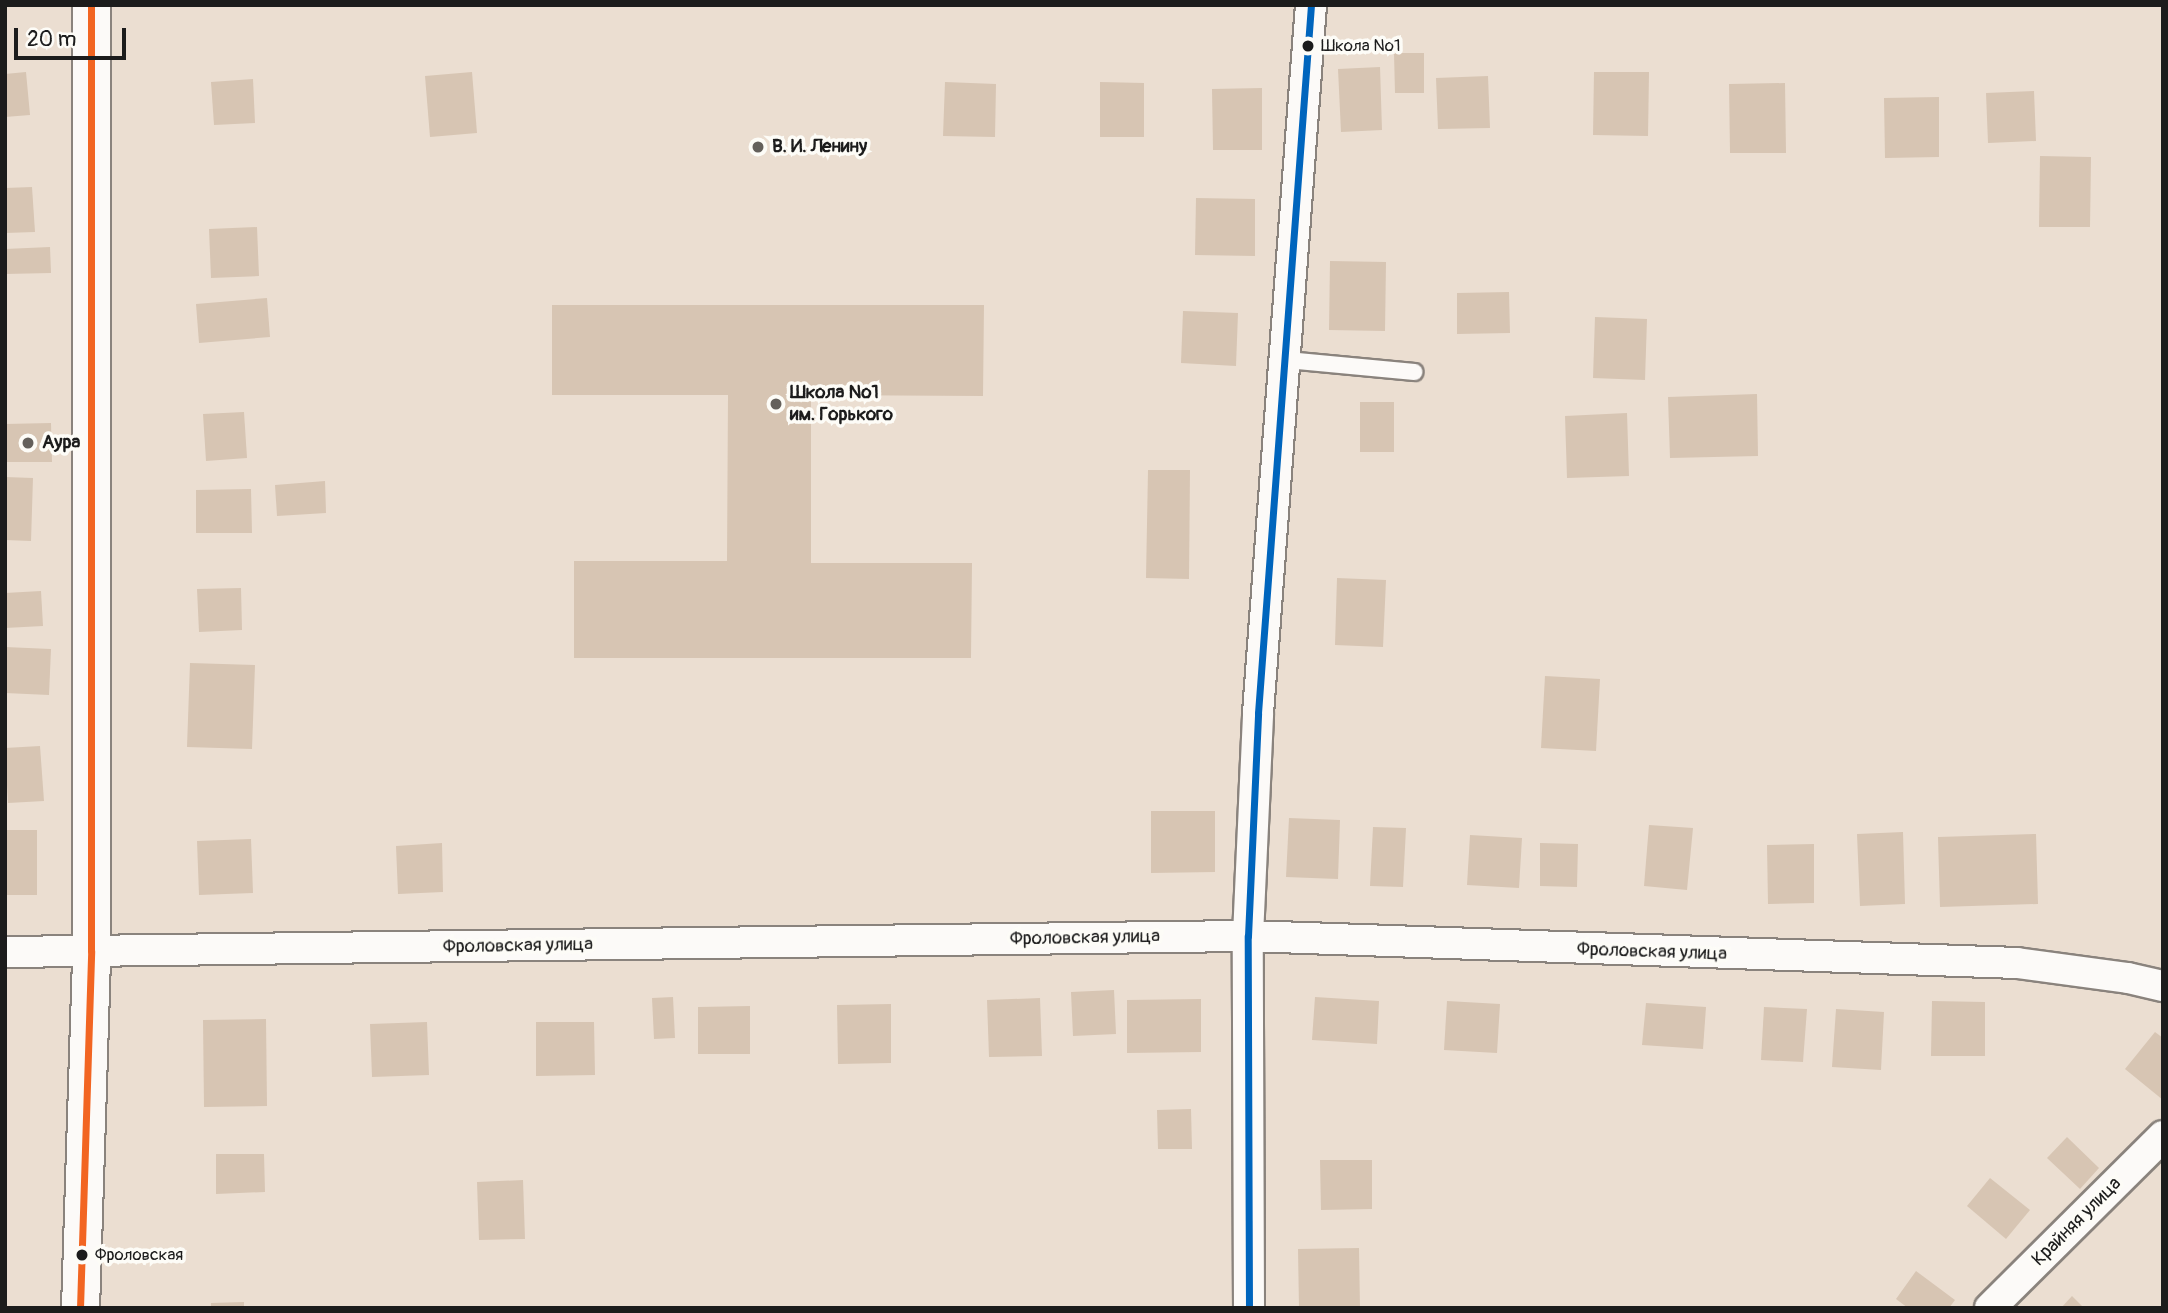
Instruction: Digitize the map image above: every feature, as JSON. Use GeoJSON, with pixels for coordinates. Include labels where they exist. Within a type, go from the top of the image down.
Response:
{"type":"FeatureCollection","features":[{"type":"Feature","properties":{"kind":"street"},"geometry":{"type":"LineString","coordinates":[[80,1308],[91,951],[92,5]]}},
{"type":"Feature","properties":{"kind":"street"},"geometry":{"type":"LineString","coordinates":[[1249,1308],[1248,936],[1258,713],[1287,360],[1311,5]]}},
{"type":"Feature","properties":{"kind":"street","name":"Фроловская улица"},"geometry":{"type":"LineString","coordinates":[[5,952],[1248,936],[2017,963],[2128,978],[2163,986]]}},
{"type":"Feature","properties":{"kind":"street","name":"Крайняя улица"},"geometry":{"type":"LineString","coordinates":[[1990,1308],[2163,1136]]}},
{"type":"Feature","properties":{"kind":"lane"},"geometry":{"type":"LineString","coordinates":[[1287,360],[1414,372]]}},
{"type":"Feature","properties":{"kind":"building"},"geometry":{"type":"Polygon","coordinates":[[[1394,53],[1424,53],[1424,93],[1395,93],[1394,53]]]}},
{"type":"Feature","properties":{"kind":"building"},"geometry":{"type":"Polygon","coordinates":[[[1380,67],[1382,130],[1341,132],[1338,69],[1380,67]]]}},
{"type":"Feature","properties":{"kind":"building"},"geometry":{"type":"Polygon","coordinates":[[[26,72],[30,115],[5,117],[5,74],[26,72]]]}},
{"type":"Feature","properties":{"kind":"building"},"geometry":{"type":"Polygon","coordinates":[[[472,72],[477,133],[430,137],[425,76],[472,72]]]}},
{"type":"Feature","properties":{"kind":"building"},"geometry":{"type":"Polygon","coordinates":[[[1594,72],[1649,72],[1648,136],[1593,135],[1594,72]]]}},
{"type":"Feature","properties":{"kind":"building"},"geometry":{"type":"Polygon","coordinates":[[[1488,76],[1490,128],[1438,129],[1436,78],[1488,76]]]}},
{"type":"Feature","properties":{"kind":"building"},"geometry":{"type":"Polygon","coordinates":[[[253,79],[255,123],[214,125],[211,82],[253,79]]]}},
{"type":"Feature","properties":{"kind":"building"},"geometry":{"type":"Polygon","coordinates":[[[945,82],[996,84],[995,137],[943,136],[945,82]]]}},
{"type":"Feature","properties":{"kind":"building"},"geometry":{"type":"Polygon","coordinates":[[[1100,82],[1144,83],[1144,137],[1100,137],[1100,82]]]}},
{"type":"Feature","properties":{"kind":"building"},"geometry":{"type":"Polygon","coordinates":[[[1785,83],[1786,153],[1730,153],[1729,84],[1785,83]]]}},
{"type":"Feature","properties":{"kind":"building"},"geometry":{"type":"Polygon","coordinates":[[[1262,88],[1262,150],[1213,150],[1212,89],[1262,88]]]}},
{"type":"Feature","properties":{"kind":"building"},"geometry":{"type":"Polygon","coordinates":[[[2034,91],[2036,141],[1988,143],[1986,93],[2034,91]]]}},
{"type":"Feature","properties":{"kind":"building"},"geometry":{"type":"Polygon","coordinates":[[[1939,97],[1939,157],[1885,158],[1884,98],[1939,97]]]}},
{"type":"Feature","properties":{"kind":"building"},"geometry":{"type":"Polygon","coordinates":[[[2040,156],[2091,157],[2090,227],[2039,227],[2040,156]]]}},
{"type":"Feature","properties":{"kind":"building"},"geometry":{"type":"Polygon","coordinates":[[[32,187],[35,232],[5,233],[5,188],[32,187]]]}},
{"type":"Feature","properties":{"kind":"building"},"geometry":{"type":"Polygon","coordinates":[[[1196,198],[1255,199],[1255,256],[1195,255],[1196,198]]]}},
{"type":"Feature","properties":{"kind":"building"},"geometry":{"type":"Polygon","coordinates":[[[257,227],[259,276],[211,278],[209,229],[257,227]]]}},
{"type":"Feature","properties":{"kind":"building"},"geometry":{"type":"Polygon","coordinates":[[[50,247],[51,273],[5,274],[5,249],[50,247]]]}},
{"type":"Feature","properties":{"kind":"building"},"geometry":{"type":"Polygon","coordinates":[[[1330,261],[1386,262],[1385,331],[1329,330],[1330,261]]]}},
{"type":"Feature","properties":{"kind":"building"},"geometry":{"type":"Polygon","coordinates":[[[1509,292],[1510,333],[1457,334],[1457,293],[1509,292]]]}},
{"type":"Feature","properties":{"kind":"building"},"geometry":{"type":"Polygon","coordinates":[[[267,298],[270,337],[199,343],[196,304],[267,298]]]}},
{"type":"Feature","properties":{"kind":"building"},"geometry":{"type":"Polygon","coordinates":[[[552,305],[984,305],[983,396],[811,395],[811,563],[972,563],[971,658],[574,658],[574,561],[727,561],[728,395],[552,395],[552,305]]]}},
{"type":"Feature","properties":{"kind":"building"},"geometry":{"type":"Polygon","coordinates":[[[1183,311],[1238,313],[1236,366],[1181,363],[1183,311]]]}},
{"type":"Feature","properties":{"kind":"building"},"geometry":{"type":"Polygon","coordinates":[[[1595,317],[1647,319],[1645,380],[1593,378],[1595,317]]]}},
{"type":"Feature","properties":{"kind":"building"},"geometry":{"type":"Polygon","coordinates":[[[1757,394],[1758,456],[1670,458],[1668,397],[1757,394]]]}},
{"type":"Feature","properties":{"kind":"building"},"geometry":{"type":"Polygon","coordinates":[[[1360,402],[1394,402],[1394,452],[1360,452],[1360,402]]]}},
{"type":"Feature","properties":{"kind":"building"},"geometry":{"type":"Polygon","coordinates":[[[244,412],[247,458],[206,461],[203,414],[244,412]]]}},
{"type":"Feature","properties":{"kind":"building"},"geometry":{"type":"Polygon","coordinates":[[[1627,413],[1629,476],[1567,478],[1565,416],[1627,413]]]}},
{"type":"Feature","properties":{"kind":"building","name":"Аура"},"geometry":{"type":"Polygon","coordinates":[[[51,423],[52,462],[5,462],[5,424],[51,423]]]}},
{"type":"Feature","properties":{"kind":"building"},"geometry":{"type":"Polygon","coordinates":[[[1148,470],[1190,470],[1189,579],[1146,578],[1148,470]]]}},
{"type":"Feature","properties":{"kind":"building"},"geometry":{"type":"Polygon","coordinates":[[[5,477],[33,478],[31,541],[5,540],[5,477]]]}},
{"type":"Feature","properties":{"kind":"building"},"geometry":{"type":"Polygon","coordinates":[[[325,481],[326,513],[277,516],[275,485],[325,481]]]}},
{"type":"Feature","properties":{"kind":"building"},"geometry":{"type":"Polygon","coordinates":[[[251,489],[252,533],[196,533],[196,490],[251,489]]]}},
{"type":"Feature","properties":{"kind":"building"},"geometry":{"type":"Polygon","coordinates":[[[1337,578],[1386,580],[1383,647],[1335,645],[1337,578]]]}},
{"type":"Feature","properties":{"kind":"building"},"geometry":{"type":"Polygon","coordinates":[[[241,588],[242,630],[199,632],[197,589],[241,588]]]}},
{"type":"Feature","properties":{"kind":"building"},"geometry":{"type":"Polygon","coordinates":[[[41,591],[43,626],[5,628],[5,593],[41,591]]]}},
{"type":"Feature","properties":{"kind":"building"},"geometry":{"type":"Polygon","coordinates":[[[5,647],[51,649],[49,695],[5,693],[5,647]]]}},
{"type":"Feature","properties":{"kind":"building"},"geometry":{"type":"Polygon","coordinates":[[[190,663],[255,665],[252,749],[187,747],[190,663]]]}},
{"type":"Feature","properties":{"kind":"building"},"geometry":{"type":"Polygon","coordinates":[[[1545,676],[1600,679],[1596,751],[1541,748],[1545,676]]]}},
{"type":"Feature","properties":{"kind":"building"},"geometry":{"type":"Polygon","coordinates":[[[40,746],[44,801],[8,803],[5,748],[40,746]]]}},
{"type":"Feature","properties":{"kind":"building"},"geometry":{"type":"Polygon","coordinates":[[[1151,811],[1215,811],[1215,872],[1151,873],[1151,811]]]}},
{"type":"Feature","properties":{"kind":"building"},"geometry":{"type":"Polygon","coordinates":[[[1289,818],[1340,820],[1338,879],[1286,877],[1289,818]]]}},
{"type":"Feature","properties":{"kind":"building"},"geometry":{"type":"Polygon","coordinates":[[[1649,825],[1693,828],[1687,890],[1644,886],[1649,825]]]}},
{"type":"Feature","properties":{"kind":"building"},"geometry":{"type":"Polygon","coordinates":[[[1373,827],[1406,828],[1403,887],[1370,886],[1373,827]]]}},
{"type":"Feature","properties":{"kind":"building"},"geometry":{"type":"Polygon","coordinates":[[[5,830],[37,830],[37,895],[5,895],[5,830]]]}},
{"type":"Feature","properties":{"kind":"building"},"geometry":{"type":"Polygon","coordinates":[[[1903,832],[1905,904],[1860,906],[1857,834],[1903,832]]]}},
{"type":"Feature","properties":{"kind":"building"},"geometry":{"type":"Polygon","coordinates":[[[2036,834],[2038,904],[1940,907],[1938,837],[2036,834]]]}},
{"type":"Feature","properties":{"kind":"building"},"geometry":{"type":"Polygon","coordinates":[[[1470,835],[1522,838],[1519,888],[1467,885],[1470,835]]]}},
{"type":"Feature","properties":{"kind":"building"},"geometry":{"type":"Polygon","coordinates":[[[251,839],[253,893],[199,895],[197,841],[251,839]]]}},
{"type":"Feature","properties":{"kind":"building"},"geometry":{"type":"Polygon","coordinates":[[[442,843],[443,892],[398,894],[396,846],[442,843]]]}},
{"type":"Feature","properties":{"kind":"building"},"geometry":{"type":"Polygon","coordinates":[[[1540,843],[1578,844],[1577,887],[1540,886],[1540,843]]]}},
{"type":"Feature","properties":{"kind":"building"},"geometry":{"type":"Polygon","coordinates":[[[1814,844],[1814,903],[1768,904],[1767,845],[1814,844]]]}},
{"type":"Feature","properties":{"kind":"building"},"geometry":{"type":"Polygon","coordinates":[[[1114,990],[1116,1034],[1073,1036],[1071,992],[1114,990]]]}},
{"type":"Feature","properties":{"kind":"building"},"geometry":{"type":"Polygon","coordinates":[[[673,997],[675,1038],[654,1039],[652,998],[673,997]]]}},
{"type":"Feature","properties":{"kind":"building"},"geometry":{"type":"Polygon","coordinates":[[[1315,997],[1379,1001],[1377,1044],[1312,1040],[1315,997]]]}},
{"type":"Feature","properties":{"kind":"building"},"geometry":{"type":"Polygon","coordinates":[[[1040,998],[1042,1056],[989,1057],[987,1000],[1040,998]]]}},
{"type":"Feature","properties":{"kind":"building"},"geometry":{"type":"Polygon","coordinates":[[[1201,999],[1201,1052],[1127,1053],[1127,1000],[1201,999]]]}},
{"type":"Feature","properties":{"kind":"building"},"geometry":{"type":"Polygon","coordinates":[[[1447,1001],[1500,1004],[1497,1053],[1444,1050],[1447,1001]]]}},
{"type":"Feature","properties":{"kind":"building"},"geometry":{"type":"Polygon","coordinates":[[[1932,1001],[1985,1002],[1985,1056],[1931,1056],[1932,1001]]]}},
{"type":"Feature","properties":{"kind":"building"},"geometry":{"type":"Polygon","coordinates":[[[1646,1003],[1706,1007],[1703,1049],[1642,1045],[1646,1003]]]}},
{"type":"Feature","properties":{"kind":"building"},"geometry":{"type":"Polygon","coordinates":[[[891,1004],[891,1063],[838,1064],[837,1005],[891,1004]]]}},
{"type":"Feature","properties":{"kind":"building"},"geometry":{"type":"Polygon","coordinates":[[[750,1006],[750,1054],[698,1054],[698,1007],[750,1006]]]}},
{"type":"Feature","properties":{"kind":"building"},"geometry":{"type":"Polygon","coordinates":[[[1764,1007],[1807,1009],[1803,1062],[1761,1060],[1764,1007]]]}},
{"type":"Feature","properties":{"kind":"building"},"geometry":{"type":"Polygon","coordinates":[[[1836,1009],[1884,1012],[1881,1070],[1832,1067],[1836,1009]]]}},
{"type":"Feature","properties":{"kind":"building"},"geometry":{"type":"Polygon","coordinates":[[[266,1019],[267,1106],[204,1107],[203,1020],[266,1019]]]}},
{"type":"Feature","properties":{"kind":"building"},"geometry":{"type":"Polygon","coordinates":[[[427,1022],[429,1075],[372,1077],[370,1024],[427,1022]]]}},
{"type":"Feature","properties":{"kind":"building"},"geometry":{"type":"Polygon","coordinates":[[[536,1022],[594,1022],[595,1075],[536,1076],[536,1022]]]}},
{"type":"Feature","properties":{"kind":"building"},"geometry":{"type":"Polygon","coordinates":[[[2155,1032],[2163,1038],[2163,1100],[2125,1069],[2155,1032]]]}},
{"type":"Feature","properties":{"kind":"building"},"geometry":{"type":"Polygon","coordinates":[[[1191,1109],[1192,1149],[1158,1149],[1157,1110],[1191,1109]]]}},
{"type":"Feature","properties":{"kind":"building"},"geometry":{"type":"Polygon","coordinates":[[[2067,1137],[2099,1168],[2080,1189],[2047,1158],[2067,1137]]]}},
{"type":"Feature","properties":{"kind":"building"},"geometry":{"type":"Polygon","coordinates":[[[216,1154],[264,1154],[265,1192],[216,1194],[216,1154]]]}},
{"type":"Feature","properties":{"kind":"building"},"geometry":{"type":"Polygon","coordinates":[[[1320,1160],[1372,1160],[1372,1209],[1321,1210],[1320,1160]]]}},
{"type":"Feature","properties":{"kind":"building"},"geometry":{"type":"Polygon","coordinates":[[[1990,1178],[2030,1210],[2006,1239],[1967,1206],[1990,1178]]]}},
{"type":"Feature","properties":{"kind":"building"},"geometry":{"type":"Polygon","coordinates":[[[523,1180],[525,1239],[479,1240],[477,1182],[523,1180]]]}},
{"type":"Feature","properties":{"kind":"building"},"geometry":{"type":"Polygon","coordinates":[[[1359,1248],[1360,1308],[1299,1308],[1298,1249],[1359,1248]]]}},
{"type":"Feature","properties":{"kind":"building"},"geometry":{"type":"Polygon","coordinates":[[[1916,1271],[1955,1300],[1949,1308],[1908,1308],[1896,1299],[1916,1271]]]}},
{"type":"Feature","properties":{"kind":"building"},"geometry":{"type":"Polygon","coordinates":[[[2072,1296],[2084,1308],[2061,1308],[2072,1296]]]}},
{"type":"Feature","properties":{"kind":"building"},"geometry":{"type":"Polygon","coordinates":[[[244,1302],[244,1308],[211,1308],[211,1303],[244,1302]]]}},
{"type":"Feature","properties":{"kind":"transit line"},"geometry":{"type":"LineString","coordinates":[[80,1308],[91,951],[91,5]]}},
{"type":"Feature","properties":{"kind":"transit line"},"geometry":{"type":"LineString","coordinates":[[1249,1308],[1248,936],[1258,713],[1311,5]]}},
{"type":"Feature","properties":{"kind":"place","name":"Школа №1"},"geometry":{"type":"Point","coordinates":[1308,46]}},
{"type":"Feature","properties":{"kind":"place","name":"В. И. Ленину"},"geometry":{"type":"Point","coordinates":[758,147]}},
{"type":"Feature","properties":{"kind":"place","name":"Школа №1 им. Горького"},"geometry":{"type":"Point","coordinates":[776,404]}},
{"type":"Feature","properties":{"kind":"place","name":"Аура"},"geometry":{"type":"Point","coordinates":[28,443]}},
{"type":"Feature","properties":{"kind":"place","name":"Фроловская"},"geometry":{"type":"Point","coordinates":[82,1255]}}]}
